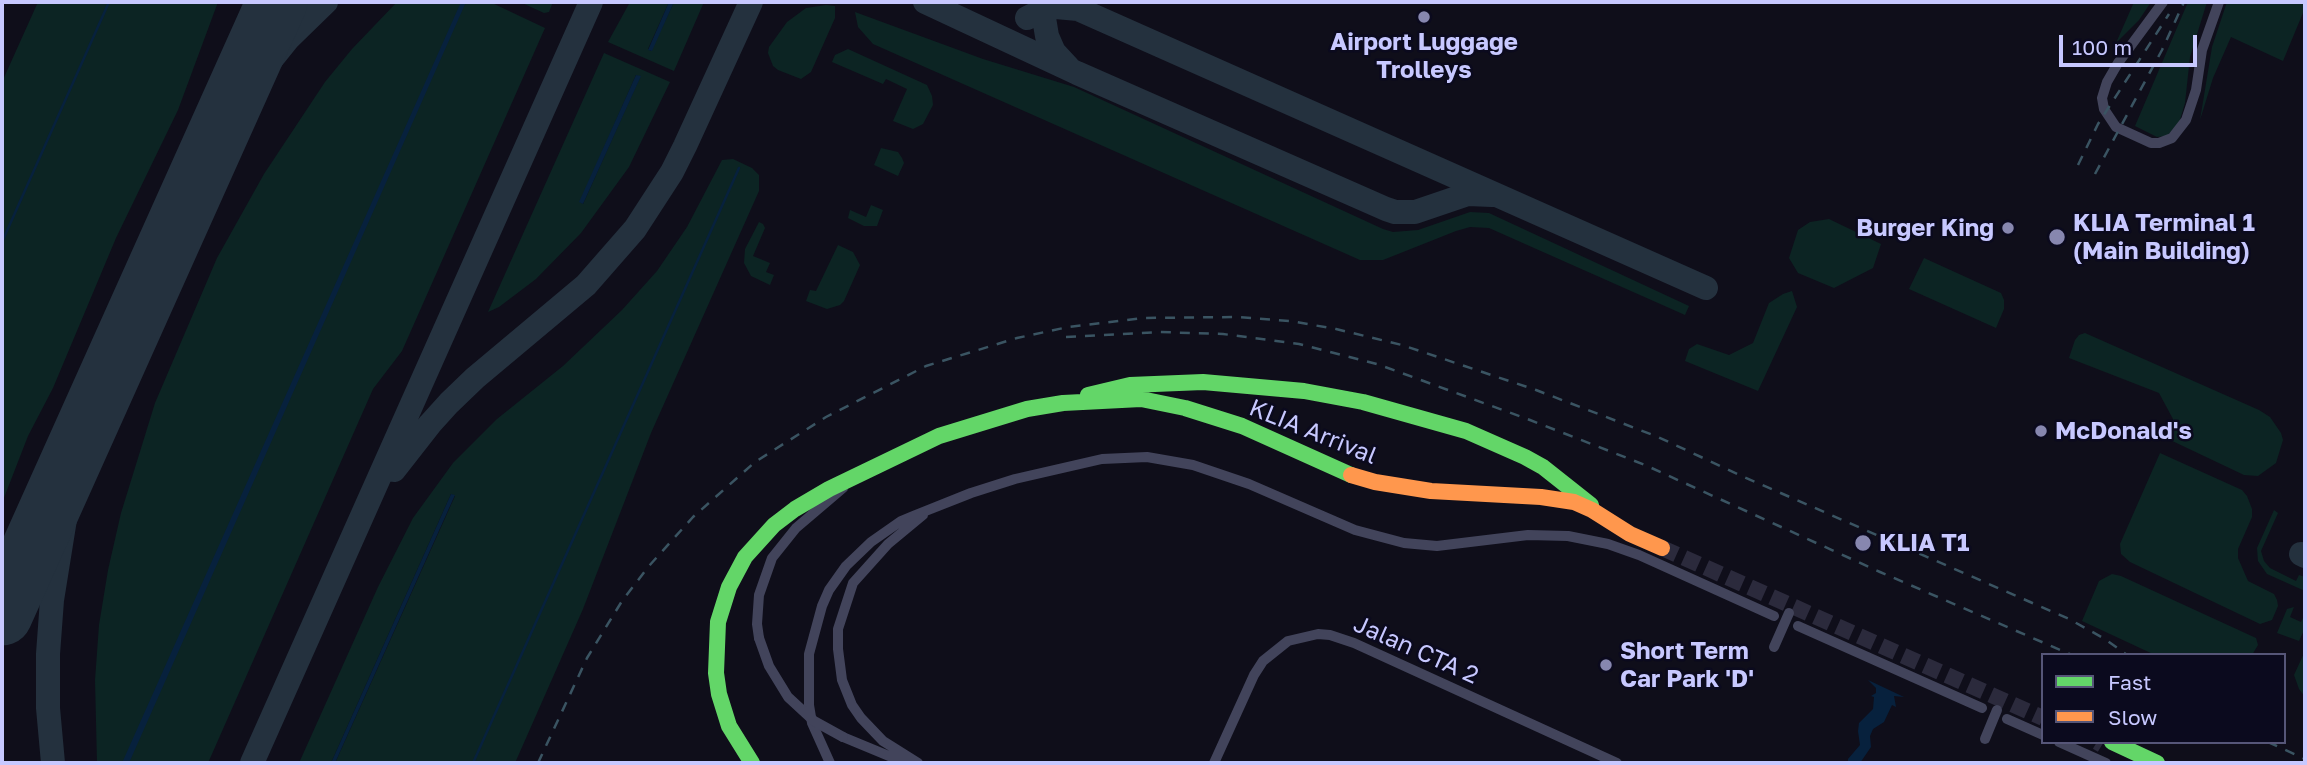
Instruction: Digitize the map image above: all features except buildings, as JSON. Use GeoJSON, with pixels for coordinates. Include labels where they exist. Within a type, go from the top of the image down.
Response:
{"type":"FeatureCollection","features":[{"type":"Feature","properties":{"kind":"main road","name":"KLIA Arrival"},"geometry":{"type":"LineString","coordinates":[[1168,381],[1242,384],[1304,391],[1363,402],[1466,431],[1543,467],[1593,507],[1663,546],[1630,534],[1574,502],[1431,491],[1376,482],[1346,473],[1242,426],[1185,408],[1141,399],[1063,403],[1130,385],[1168,381]]}},
{"type":"Feature","properties":{"kind":"main road"},"geometry":{"type":"LineString","coordinates":[[752,763],[729,726],[716,673],[718,622],[729,587],[744,557],[774,526],[811,498],[861,473],[939,436],[1027,409],[1063,403]]}},
{"type":"Feature","properties":{"kind":"main road"},"geometry":{"type":"LineString","coordinates":[[2110,744],[2157,763]]}},
{"type":"Feature","properties":{"kind":"street"},"geometry":{"type":"LineString","coordinates":[[2163,2],[2118,63],[2102,97],[2104,110],[2116,127],[2151,143],[2172,138],[2186,120],[2196,89],[2203,50],[2219,2]]}},
{"type":"Feature","properties":{"kind":"street"},"geometry":{"type":"LineString","coordinates":[[830,763],[817,736],[809,705],[809,654],[822,606],[836,578],[856,555],[901,521],[971,493],[1078,464],[1129,457],[1193,464],[1249,484],[1355,530],[1404,543],[1437,546],[1528,535],[1569,537],[1608,544],[1639,555],[1774,616]]}},
{"type":"Feature","properties":{"kind":"street"},"geometry":{"type":"LineString","coordinates":[[861,473],[796,528],[772,558],[759,595],[757,624],[769,666],[788,697],[814,721],[843,737],[905,763]]}},
{"type":"Feature","properties":{"kind":"street"},"geometry":{"type":"LineString","coordinates":[[918,763],[883,741],[852,705],[839,666],[838,629],[853,583],[862,570],[928,510]]}},
{"type":"Feature","properties":{"kind":"street"},"geometry":{"type":"LineString","coordinates":[[1774,647],[1789,613]]}},
{"type":"Feature","properties":{"kind":"street"},"geometry":{"type":"LineString","coordinates":[[1798,626],[1982,708]]}},
{"type":"Feature","properties":{"kind":"street","name":"Jalan CTA 2"},"geometry":{"type":"LineString","coordinates":[[1214,763],[1263,661],[1288,641],[1318,634],[1354,643],[1617,763]]}},
{"type":"Feature","properties":{"kind":"street"},"geometry":{"type":"LineString","coordinates":[[1985,739],[1997,710]]}},
{"type":"Feature","properties":{"kind":"street"},"geometry":{"type":"LineString","coordinates":[[2007,719],[2041,734]]}},
{"type":"Feature","properties":{"kind":"street"},"geometry":{"type":"LineString","coordinates":[[2063,744],[2106,763]]}},
{"type":"Feature","properties":{"kind":"green space"},"geometry":{"type":"Polygon","coordinates":[[[38,2],[218,2],[178,110],[116,238],[53,388],[28,436],[2,503],[2,82],[38,2]]]}},
{"type":"Feature","properties":{"kind":"green space"},"geometry":{"type":"Polygon","coordinates":[[[397,2],[490,2],[545,28],[402,351],[373,389],[208,763],[97,763],[95,680],[99,625],[121,513],[155,403],[217,258],[264,174],[325,82],[397,2]]]}},
{"type":"Feature","properties":{"kind":"green space"},"geometry":{"type":"Polygon","coordinates":[[[520,2],[553,2],[549,12],[544,13],[520,2]]]}},
{"type":"Feature","properties":{"kind":"green space"},"geometry":{"type":"Polygon","coordinates":[[[630,2],[669,2],[648,49],[651,51],[674,2],[704,2],[674,71],[608,42],[630,2]]]}},
{"type":"Feature","properties":{"kind":"green space"},"geometry":{"type":"Polygon","coordinates":[[[2134,2],[2151,2],[2139,20],[2116,43],[2134,2]]]}},
{"type":"Feature","properties":{"kind":"green space"},"geometry":{"type":"Polygon","coordinates":[[[2188,2],[2207,2],[2190,57],[2185,103],[2179,123],[2167,136],[2157,137],[2135,126],[2188,2]]]}},
{"type":"Feature","properties":{"kind":"green space"},"geometry":{"type":"Polygon","coordinates":[[[2227,2],[2305,2],[2305,8],[2283,61],[2231,37],[2213,78],[2200,120],[2212,47],[2227,2]]]}},
{"type":"Feature","properties":{"kind":"green space"},"geometry":{"type":"Polygon","coordinates":[[[835,6],[835,18],[811,72],[801,79],[773,66],[768,53],[769,47],[787,22],[806,8],[835,6]]]}},
{"type":"Feature","properties":{"kind":"green space"},"geometry":{"type":"Polygon","coordinates":[[[855,12],[983,59],[1074,87],[1383,229],[1393,232],[1418,230],[1470,212],[1489,213],[1689,306],[1685,315],[1489,228],[1470,227],[1383,260],[1360,260],[873,44],[858,27],[855,12]]]}},
{"type":"Feature","properties":{"kind":"green space"},"geometry":{"type":"Polygon","coordinates":[[[848,49],[927,85],[933,105],[923,124],[913,129],[893,121],[907,89],[886,79],[883,84],[832,62],[835,55],[848,49]]]}},
{"type":"Feature","properties":{"kind":"green space"},"geometry":{"type":"Polygon","coordinates":[[[604,53],[670,82],[629,167],[581,233],[536,279],[499,307],[488,312],[604,53]],[[636,75],[580,202],[583,204],[640,77],[636,75]]]}},
{"type":"Feature","properties":{"kind":"green space"},"geometry":{"type":"Polygon","coordinates":[[[881,148],[898,152],[902,158],[904,163],[898,176],[874,165],[881,148]]]}},
{"type":"Feature","properties":{"kind":"green space"},"geometry":{"type":"Polygon","coordinates":[[[733,159],[752,168],[759,175],[759,191],[651,433],[583,609],[515,763],[335,763],[455,496],[451,494],[331,763],[299,763],[378,587],[413,518],[453,463],[497,419],[563,366],[622,310],[657,271],[687,227],[722,160],[733,159]]]}},
{"type":"Feature","properties":{"kind":"green space"},"geometry":{"type":"Polygon","coordinates":[[[871,205],[883,210],[877,226],[864,226],[848,218],[850,210],[866,217],[871,205]]]}},
{"type":"Feature","properties":{"kind":"green space"},"geometry":{"type":"Polygon","coordinates":[[[1829,219],[1881,244],[1873,268],[1834,288],[1798,273],[1789,258],[1798,230],[1810,222],[1829,219]]]}},
{"type":"Feature","properties":{"kind":"green space"},"geometry":{"type":"Polygon","coordinates":[[[759,222],[765,228],[753,256],[770,263],[766,272],[774,275],[770,285],[751,276],[744,263],[745,249],[759,222]]]}},
{"type":"Feature","properties":{"kind":"green space"},"geometry":{"type":"Polygon","coordinates":[[[838,245],[853,252],[860,265],[844,301],[827,309],[806,301],[810,290],[816,291],[838,245]]]}},
{"type":"Feature","properties":{"kind":"green space"},"geometry":{"type":"Polygon","coordinates":[[[1924,258],[2001,293],[2004,309],[1996,328],[1909,289],[1924,258]]]}},
{"type":"Feature","properties":{"kind":"green space"},"geometry":{"type":"Polygon","coordinates":[[[1792,291],[1797,307],[1758,391],[1685,361],[1689,349],[1697,344],[1729,355],[1753,343],[1769,303],[1792,291]]]}},
{"type":"Feature","properties":{"kind":"green space"},"geometry":{"type":"Polygon","coordinates":[[[2085,333],[2270,417],[2283,440],[2276,463],[2258,476],[2244,475],[2166,438],[2173,419],[2159,393],[2069,358],[2075,340],[2085,333]]]}},
{"type":"Feature","properties":{"kind":"green space"},"geometry":{"type":"Polygon","coordinates":[[[2160,453],[2242,490],[2247,496],[2252,517],[2238,549],[2238,558],[2248,581],[2274,594],[2278,606],[2272,620],[2260,624],[2130,562],[2121,554],[2120,544],[2160,453]]]}},
{"type":"Feature","properties":{"kind":"green space"},"geometry":{"type":"Polygon","coordinates":[[[2274,510],[2278,513],[2261,551],[2264,561],[2270,568],[2296,581],[2299,575],[2305,577],[2305,591],[2267,574],[2258,561],[2257,548],[2274,510]]]}},
{"type":"Feature","properties":{"kind":"green space"},"geometry":{"type":"Polygon","coordinates":[[[2112,574],[2121,576],[2256,638],[2258,645],[2253,653],[2151,653],[2082,621],[2099,581],[2112,574]]]}},
{"type":"Feature","properties":{"kind":"green space"},"geometry":{"type":"Polygon","coordinates":[[[2294,607],[2290,617],[2301,622],[2305,614],[2305,628],[2299,641],[2277,633],[2287,609],[2294,607]]]}},
{"type":"Feature","properties":{"kind":"green space"},"geometry":{"type":"Polygon","coordinates":[[[2305,651],[2305,697],[2294,675],[2305,651]]]}},
{"type":"Feature","properties":{"kind":"water"},"geometry":{"type":"Polygon","coordinates":[[[461,2],[466,2],[129,763],[122,763],[461,2]]]}},
{"type":"Feature","properties":{"kind":"water"},"geometry":{"type":"Polygon","coordinates":[[[669,2],[674,2],[652,51],[648,50],[669,2]]]}},
{"type":"Feature","properties":{"kind":"water"},"geometry":{"type":"Polygon","coordinates":[[[636,75],[641,76],[583,204],[579,202],[636,75]]]}},
{"type":"Feature","properties":{"kind":"water"},"geometry":{"type":"Polygon","coordinates":[[[451,494],[455,495],[335,763],[331,763],[451,494]]]}},
{"type":"Feature","properties":{"kind":"water"},"geometry":{"type":"Polygon","coordinates":[[[1868,680],[1904,697],[1894,696],[1896,707],[1892,705],[1884,722],[1873,729],[1870,736],[1871,747],[1860,763],[1848,763],[1848,759],[1860,745],[1859,723],[1873,709],[1874,697],[1871,696],[1876,693],[1876,688],[1868,680]]]}},
{"type":"Feature","properties":{"kind":"waterway"},"geometry":{"type":"LineString","coordinates":[[2,242],[109,2]]}},
{"type":"Feature","properties":{"kind":"waterway"},"geometry":{"type":"LineString","coordinates":[[473,763],[739,168]]}},
{"type":"Feature","properties":{"kind":"taxiway"},"geometry":{"type":"LineString","coordinates":[[202,169],[259,75],[288,39],[326,2]]}},
{"type":"Feature","properties":{"kind":"taxiway"},"geometry":{"type":"LineString","coordinates":[[252,763],[591,2]]}},
{"type":"Feature","properties":{"kind":"taxiway"},"geometry":{"type":"LineString","coordinates":[[394,470],[449,403],[586,285],[635,229],[672,172],[751,2]]}},
{"type":"Feature","properties":{"kind":"taxiway"},"geometry":{"type":"LineString","coordinates":[[925,2],[1077,73],[1386,209],[1415,212],[1468,194],[1492,195]]}},
{"type":"Feature","properties":{"kind":"taxiway"},"geometry":{"type":"LineString","coordinates":[[1047,2],[1044,18],[1047,36],[1054,52],[1068,67]]}},
{"type":"Feature","properties":{"kind":"taxiway"},"geometry":{"type":"LineString","coordinates":[[1027,18],[1056,7],[1078,9],[1706,288]]}},
{"type":"Feature","properties":{"kind":"taxiway"},"geometry":{"type":"LineString","coordinates":[[53,763],[48,708],[52,600],[65,519],[96,402]]}},
{"type":"Feature","properties":{"kind":"taxiway"},"geometry":{"type":"LineString","coordinates":[[2301,554],[2305,556]]}},
{"type":"Feature","properties":{"kind":"runway"},"geometry":{"type":"LineString","coordinates":[[2,615],[277,2]]}},
{"type":"Feature","properties":{"kind":"tunnel"},"geometry":{"type":"LineString","coordinates":[[1662,548],[2041,717]]}},
{"type":"Feature","properties":{"kind":"railway"},"geometry":{"type":"LineString","coordinates":[[2095,174],[2162,50],[2184,2]]}},
{"type":"Feature","properties":{"kind":"railway"},"geometry":{"type":"LineString","coordinates":[[2078,165],[2098,124],[2169,14]]}},
{"type":"Feature","properties":{"kind":"railway"},"geometry":{"type":"LineString","coordinates":[[538,763],[587,658],[622,601],[693,517],[755,462],[826,417],[926,366],[1017,338],[1068,327],[1143,318],[1239,317],[1290,321],[1336,329],[1402,345],[1536,390],[1658,437],[2069,619],[2124,653]]}},
{"type":"Feature","properties":{"kind":"railway"},"geometry":{"type":"LineString","coordinates":[[1066,337],[1160,332],[1223,334],[1299,344],[1377,364],[1645,465],[1880,572],[2067,653]]}},
{"type":"Feature","properties":{"kind":"railway"},"geometry":{"type":"LineString","coordinates":[[2272,744],[2305,759]]}},
{"type":"Feature","properties":{"kind":"traffic: fast"},"geometry":{"type":"LineString","coordinates":[[1088,395],[1130,385],[1203,382],[1304,391],[1363,402],[1466,431],[1525,457],[1543,467],[1591,505]]}},
{"type":"Feature","properties":{"kind":"traffic: fast"},"geometry":{"type":"LineString","coordinates":[[752,763],[729,726],[716,673],[718,622],[729,587],[745,557],[774,525],[795,509],[829,489],[939,436],[1027,409],[1063,403],[1141,399],[1185,408],[1242,426],[1351,475]]}},
{"type":"Feature","properties":{"kind":"traffic: fast"},"geometry":{"type":"LineString","coordinates":[[2116,744],[2157,763]]}},
{"type":"Feature","properties":{"kind":"traffic: slow"},"geometry":{"type":"LineString","coordinates":[[1351,475],[1375,482],[1431,491],[1541,497],[1574,502],[1630,534],[1662,548]]}},
{"type":"Feature","properties":{"kind":"place","name":"Airport Luggage Trolleys"},"geometry":{"type":"Point","coordinates":[1424,17]}},
{"type":"Feature","properties":{"kind":"place","name":"Burger King"},"geometry":{"type":"Point","coordinates":[2008,228]}},
{"type":"Feature","properties":{"kind":"place","name":"KLIA Terminal 1 (Main Building)"},"geometry":{"type":"Point","coordinates":[2057,237]}},
{"type":"Feature","properties":{"kind":"place","name":"McDonald's"},"geometry":{"type":"Point","coordinates":[2041,431]}},
{"type":"Feature","properties":{"kind":"place","name":"KLIA T1"},"geometry":{"type":"Point","coordinates":[1863,543]}},
{"type":"Feature","properties":{"kind":"place","name":"Short Term Car Park 'D'"},"geometry":{"type":"Point","coordinates":[1606,665]}}]}
